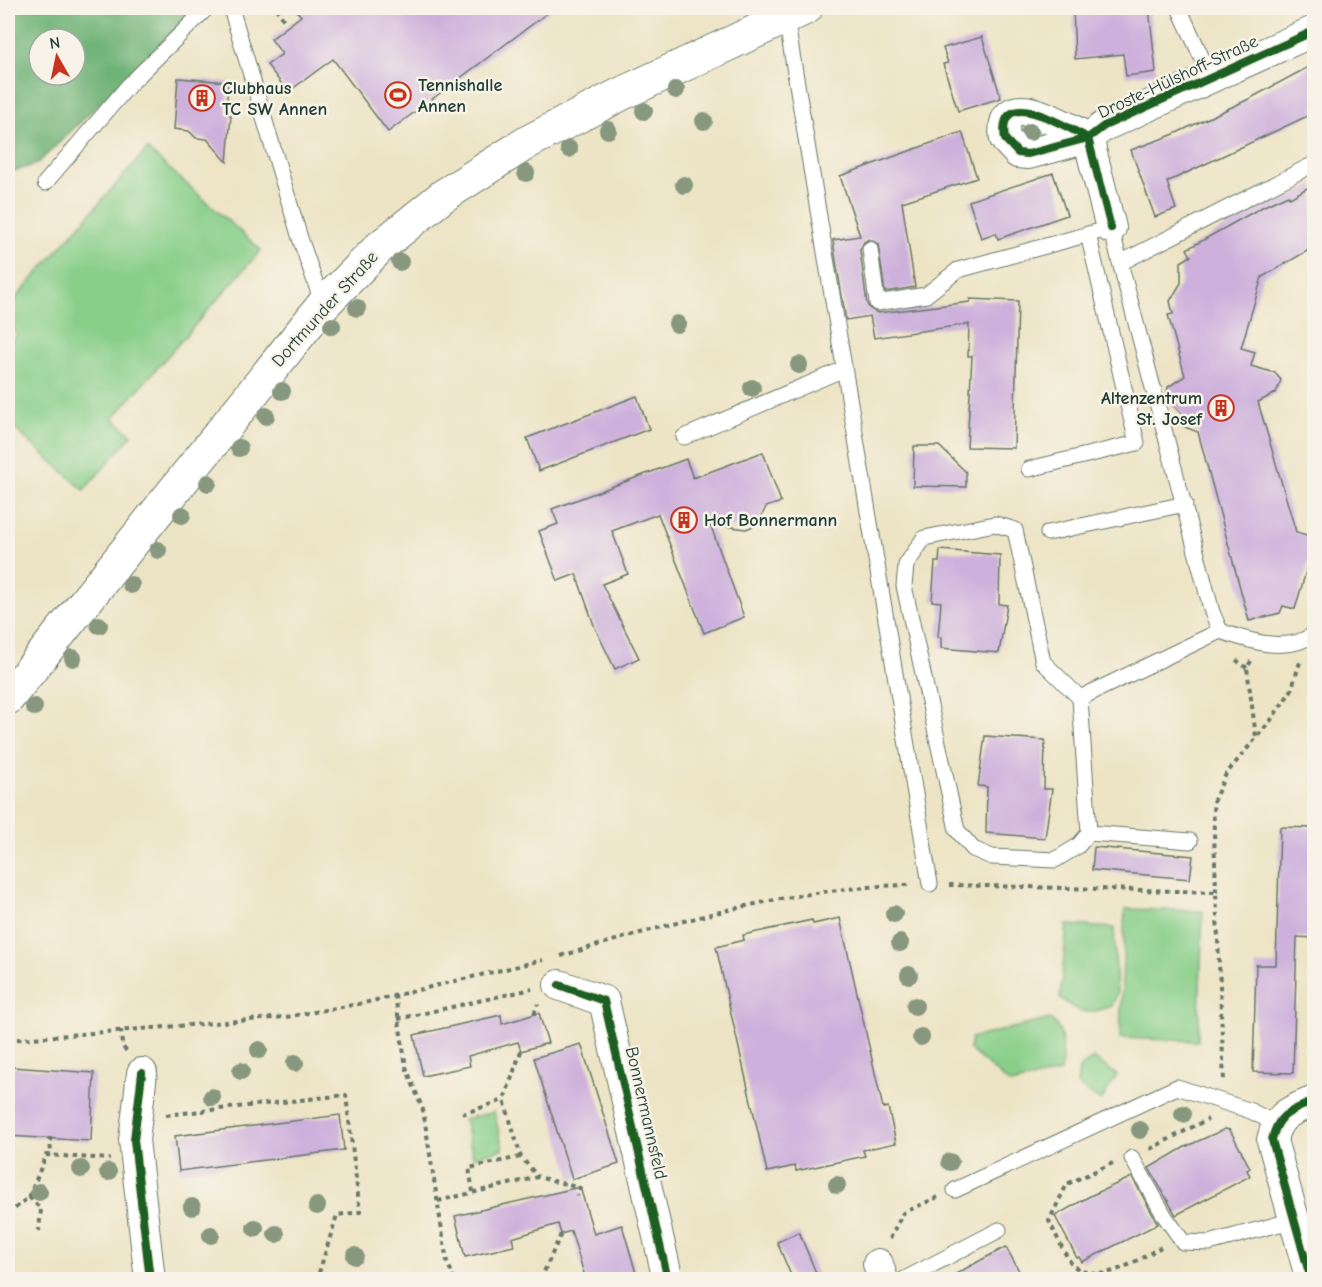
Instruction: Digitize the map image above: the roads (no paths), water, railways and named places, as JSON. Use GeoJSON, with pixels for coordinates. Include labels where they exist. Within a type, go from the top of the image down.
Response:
{"type":"FeatureCollection","features":[{"type":"Feature","properties":{"kind":"main road","name":"Dortmunder Straße"},"geometry":{"type":"LineString","coordinates":[[8,698],[323,305],[380,247],[443,196],[528,142],[621,94],[796,13]]}},
{"type":"Feature","properties":{"kind":"street","name":"Droste-Hülshoff-Straße"},"geometry":{"type":"LineString","coordinates":[[1099,231],[1088,138],[1104,126],[1314,31]]}},
{"type":"Feature","properties":{"kind":"street","name":"Bonnermannsfeld"},"geometry":{"type":"LineString","coordinates":[[553,967],[604,1000],[668,1280]]}},
{"type":"Feature","properties":{"kind":"street"},"geometry":{"type":"LineString","coordinates":[[142,1073],[134,1140],[150,1280]]}},
{"type":"Feature","properties":{"kind":"street"},"geometry":{"type":"LineString","coordinates":[[1311,1280],[1272,1140],[1276,1124],[1287,1113],[1314,1101]]}},
{"type":"Feature","properties":{"kind":"lane"},"geometry":{"type":"LineString","coordinates":[[45,183],[129,85],[207,8]]}},
{"type":"Feature","properties":{"kind":"lane"},"geometry":{"type":"LineString","coordinates":[[231,8],[300,238],[323,305]]}},
{"type":"Feature","properties":{"kind":"lane"},"geometry":{"type":"LineString","coordinates":[[1179,8],[1211,78]]}},
{"type":"Feature","properties":{"kind":"lane"},"geometry":{"type":"LineString","coordinates":[[796,13],[844,369],[930,884]]}},
{"type":"Feature","properties":{"kind":"lane"},"geometry":{"type":"LineString","coordinates":[[1122,262],[1314,165]]}},
{"type":"Feature","properties":{"kind":"lane"},"geometry":{"type":"LineString","coordinates":[[870,249],[877,303],[926,295],[958,270],[1099,231]]}},
{"type":"Feature","properties":{"kind":"lane"},"geometry":{"type":"LineString","coordinates":[[1099,231],[1122,262],[1212,612],[1220,630],[1258,644],[1310,637]]}},
{"type":"Feature","properties":{"kind":"lane"},"geometry":{"type":"LineString","coordinates":[[1029,469],[1137,443],[1099,231]]}},
{"type":"Feature","properties":{"kind":"lane"},"geometry":{"type":"LineString","coordinates":[[684,436],[844,369]]}},
{"type":"Feature","properties":{"kind":"lane"},"geometry":{"type":"LineString","coordinates":[[1048,533],[1185,504]]}},
{"type":"Feature","properties":{"kind":"lane"},"geometry":{"type":"LineString","coordinates":[[995,524],[1015,530],[1043,662],[1080,699],[1089,833],[1078,846],[1055,860],[992,857],[974,849],[957,830],[904,586],[906,565],[924,538],[995,524]]}},
{"type":"Feature","properties":{"kind":"lane"},"geometry":{"type":"LineString","coordinates":[[1080,699],[1220,630]]}},
{"type":"Feature","properties":{"kind":"lane"},"geometry":{"type":"LineString","coordinates":[[1089,833],[1190,841]]}},
{"type":"Feature","properties":{"kind":"lane"},"geometry":{"type":"LineString","coordinates":[[955,1190],[1177,1087],[1251,1111],[1276,1124]]}},
{"type":"Feature","properties":{"kind":"lane"},"geometry":{"type":"LineString","coordinates":[[1132,1158],[1164,1215],[1183,1242],[1209,1243],[1294,1220]]}},
{"type":"Feature","properties":{"kind":"lane"},"geometry":{"type":"LineString","coordinates":[[903,1280],[999,1230]]}},
{"type":"Feature","properties":{"kind":"place","name":"Tennishalle Annen"},"geometry":{"type":"Point","coordinates":[398,95]}},
{"type":"Feature","properties":{"kind":"place","name":"Clubhaus TC SW Annen"},"geometry":{"type":"Point","coordinates":[202,98]}},
{"type":"Feature","properties":{"kind":"place","name":"Altenzentrum St. Josef"},"geometry":{"type":"Point","coordinates":[1221,408]}},
{"type":"Feature","properties":{"kind":"place","name":"Hof Bonnermann"},"geometry":{"type":"Point","coordinates":[684,520]}}]}
